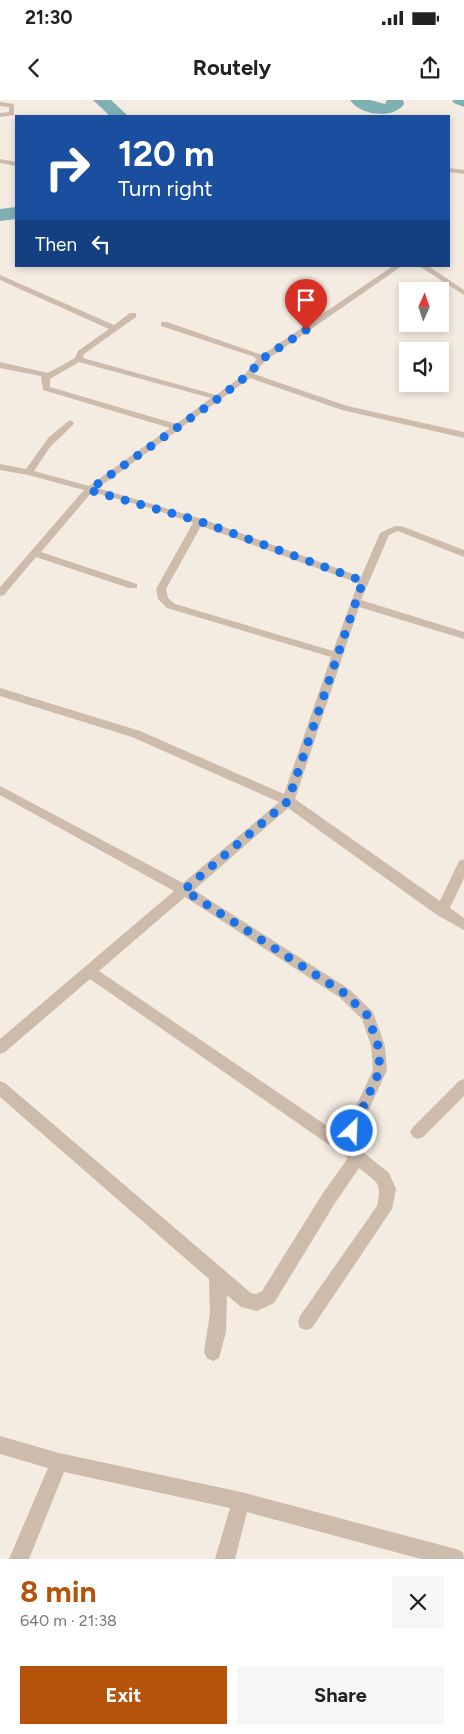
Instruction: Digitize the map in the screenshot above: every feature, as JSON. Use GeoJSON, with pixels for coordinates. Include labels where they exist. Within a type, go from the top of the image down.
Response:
{"type":"FeatureCollection","features":[{"type":"Feature","properties":{"kind":"street"},"geometry":{"type":"LineString","coordinates":[[0,104],[12,105],[12,114],[0,115]]}},
{"type":"Feature","properties":{"kind":"street"},"geometry":{"type":"LineString","coordinates":[[0,161],[15,164]]}},
{"type":"Feature","properties":{"kind":"street"},"geometry":{"type":"LineString","coordinates":[[450,170],[464,172]]}},
{"type":"Feature","properties":{"kind":"street"},"geometry":{"type":"LineString","coordinates":[[0,594],[89,490],[219,398],[249,374],[262,359],[397,267]]}},
{"type":"Feature","properties":{"kind":"street"},"geometry":{"type":"LineString","coordinates":[[425,267],[464,293]]}},
{"type":"Feature","properties":{"kind":"street"},"geometry":{"type":"LineString","coordinates":[[0,278],[114,328]]}},
{"type":"Feature","properties":{"kind":"street"},"geometry":{"type":"LineString","coordinates":[[45,378],[78,359],[81,352],[133,315]]}},
{"type":"Feature","properties":{"kind":"street"},"geometry":{"type":"LineString","coordinates":[[164,324],[255,354],[262,359]]}},
{"type":"Feature","properties":{"kind":"street"},"geometry":{"type":"LineString","coordinates":[[78,359],[219,398]]}},
{"type":"Feature","properties":{"kind":"street"},"geometry":{"type":"LineString","coordinates":[[0,365],[41,373],[45,378],[44,385],[50,390],[178,427]]}},
{"type":"Feature","properties":{"kind":"street"},"geometry":{"type":"LineString","coordinates":[[249,374],[364,414],[464,435]]}},
{"type":"Feature","properties":{"kind":"street"},"geometry":{"type":"LineString","coordinates":[[28,472],[39,453],[57,434],[70,424]]}},
{"type":"Feature","properties":{"kind":"street"},"geometry":{"type":"LineString","coordinates":[[0,467],[28,472],[199,521],[363,581]]}},
{"type":"Feature","properties":{"kind":"street"},"geometry":{"type":"LineString","coordinates":[[199,521],[161,589],[163,599],[171,606],[336,655]]}},
{"type":"Feature","properties":{"kind":"street"},"geometry":{"type":"LineString","coordinates":[[0,1048],[288,801],[355,602],[385,533],[395,528],[464,554]]}},
{"type":"Feature","properties":{"kind":"street"},"geometry":{"type":"LineString","coordinates":[[34,553],[133,586]]}},
{"type":"Feature","properties":{"kind":"street"},"geometry":{"type":"LineString","coordinates":[[355,602],[464,636]]}},
{"type":"Feature","properties":{"kind":"street"},"geometry":{"type":"LineString","coordinates":[[0,692],[136,734],[288,801],[464,925]]}},
{"type":"Feature","properties":{"kind":"street"},"geometry":{"type":"LineString","coordinates":[[0,790],[184,890],[344,993],[368,1016],[378,1046],[380,1070],[345,1146]]}},
{"type":"Feature","properties":{"kind":"street"},"geometry":{"type":"LineString","coordinates":[[442,911],[464,864]]}},
{"type":"Feature","properties":{"kind":"street"},"geometry":{"type":"LineString","coordinates":[[90,971],[345,1146],[383,1178],[388,1189],[388,1199],[384,1209],[306,1322]]}},
{"type":"Feature","properties":{"kind":"street"},"geometry":{"type":"LineString","coordinates":[[418,1132],[464,1086]]}},
{"type":"Feature","properties":{"kind":"street"},"geometry":{"type":"LineString","coordinates":[[0,1088],[247,1301],[257,1303],[268,1297],[358,1157]]}},
{"type":"Feature","properties":{"kind":"street"},"geometry":{"type":"LineString","coordinates":[[213,1352],[220,1313],[217,1274]]}},
{"type":"Feature","properties":{"kind":"street"},"geometry":{"type":"LineString","coordinates":[[0,1444],[59,1462],[241,1501],[456,1559]]}},
{"type":"Feature","properties":{"kind":"street"},"geometry":{"type":"LineString","coordinates":[[20,1559],[59,1462]]}},
{"type":"Feature","properties":{"kind":"street"},"geometry":{"type":"LineString","coordinates":[[225,1559],[241,1501]]}},
{"type":"Feature","properties":{"kind":"waterway"},"geometry":{"type":"LineString","coordinates":[[101,100],[119,115]]}},
{"type":"Feature","properties":{"kind":"waterway"},"geometry":{"type":"LineString","coordinates":[[358,100],[370,107],[388,109],[396,104],[395,100]]}},
{"type":"Feature","properties":{"kind":"waterway"},"geometry":{"type":"LineString","coordinates":[[460,100],[464,102]]}},
{"type":"Feature","properties":{"kind":"waterway"},"geometry":{"type":"LineString","coordinates":[[0,215],[15,213]]}},
{"type":"Feature","properties":{"kind":"route"},"geometry":{"type":"LineString","coordinates":[[306,330],[262,359],[249,374],[219,398],[89,490],[152,506],[199,521],[363,581],[336,655],[288,801],[184,890],[344,993],[364,1010],[368,1016],[378,1046],[380,1070],[352,1131]]}}]}
